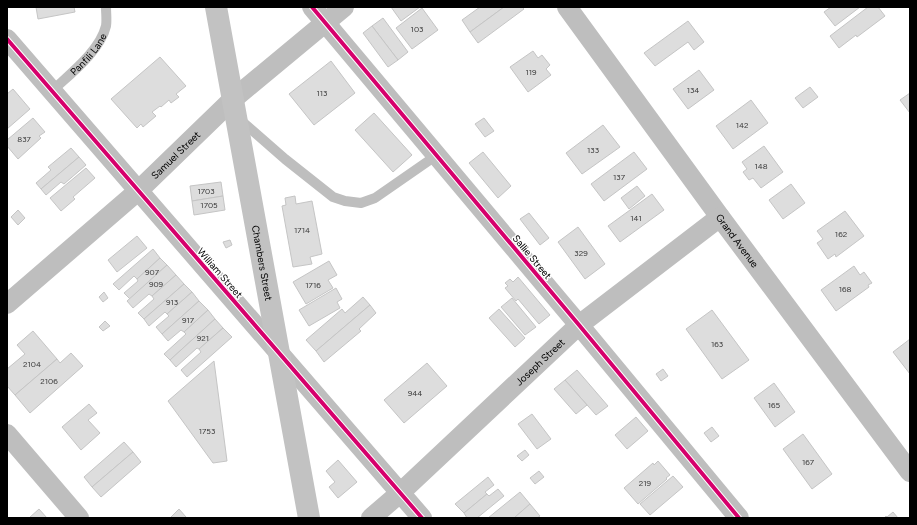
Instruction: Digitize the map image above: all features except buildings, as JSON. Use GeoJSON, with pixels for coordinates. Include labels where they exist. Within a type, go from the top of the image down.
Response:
{"type":"FeatureCollection","features":[{"type":"Feature","properties":{"kind":"street","name":"Chambers Street"},"geometry":{"type":"LineString","coordinates":[[216,7],[309,518]]}},
{"type":"Feature","properties":{"kind":"street","name":"Sallie Street"},"geometry":{"type":"LineString","coordinates":[[312,7],[739,518]]}},
{"type":"Feature","properties":{"kind":"street","name":"Samuel Street"},"geometry":{"type":"LineString","coordinates":[[7,304],[234,108],[344,7]]}},
{"type":"Feature","properties":{"kind":"street","name":"Grand Avenue"},"geometry":{"type":"LineString","coordinates":[[568,7],[720,217],[910,472]]}},
{"type":"Feature","properties":{"kind":"street","name":"William Street"},"geometry":{"type":"LineString","coordinates":[[7,39],[422,518]]}},
{"type":"Feature","properties":{"kind":"street","name":"Joseph Street"},"geometry":{"type":"LineString","coordinates":[[371,518],[400,493],[579,325],[720,217]]}},
{"type":"Feature","properties":{"kind":"street"},"geometry":{"type":"LineString","coordinates":[[7,434],[79,518]]}},
{"type":"Feature","properties":{"kind":"lane","name":"Panfili Lane"},"geometry":{"type":"LineString","coordinates":[[52,91],[85,60],[102,37],[106,24],[106,7]]}},
{"type":"Feature","properties":{"kind":"lane"},"geometry":{"type":"LineString","coordinates":[[234,108],[285,159],[333,197],[345,201],[361,203],[375,198],[437,155]]}},
{"type":"Feature","properties":{"kind":"cycle path"},"geometry":{"type":"LineString","coordinates":[[312,7],[739,518]]}},
{"type":"Feature","properties":{"kind":"cycle path"},"geometry":{"type":"LineString","coordinates":[[7,39],[422,518]]}}]}
